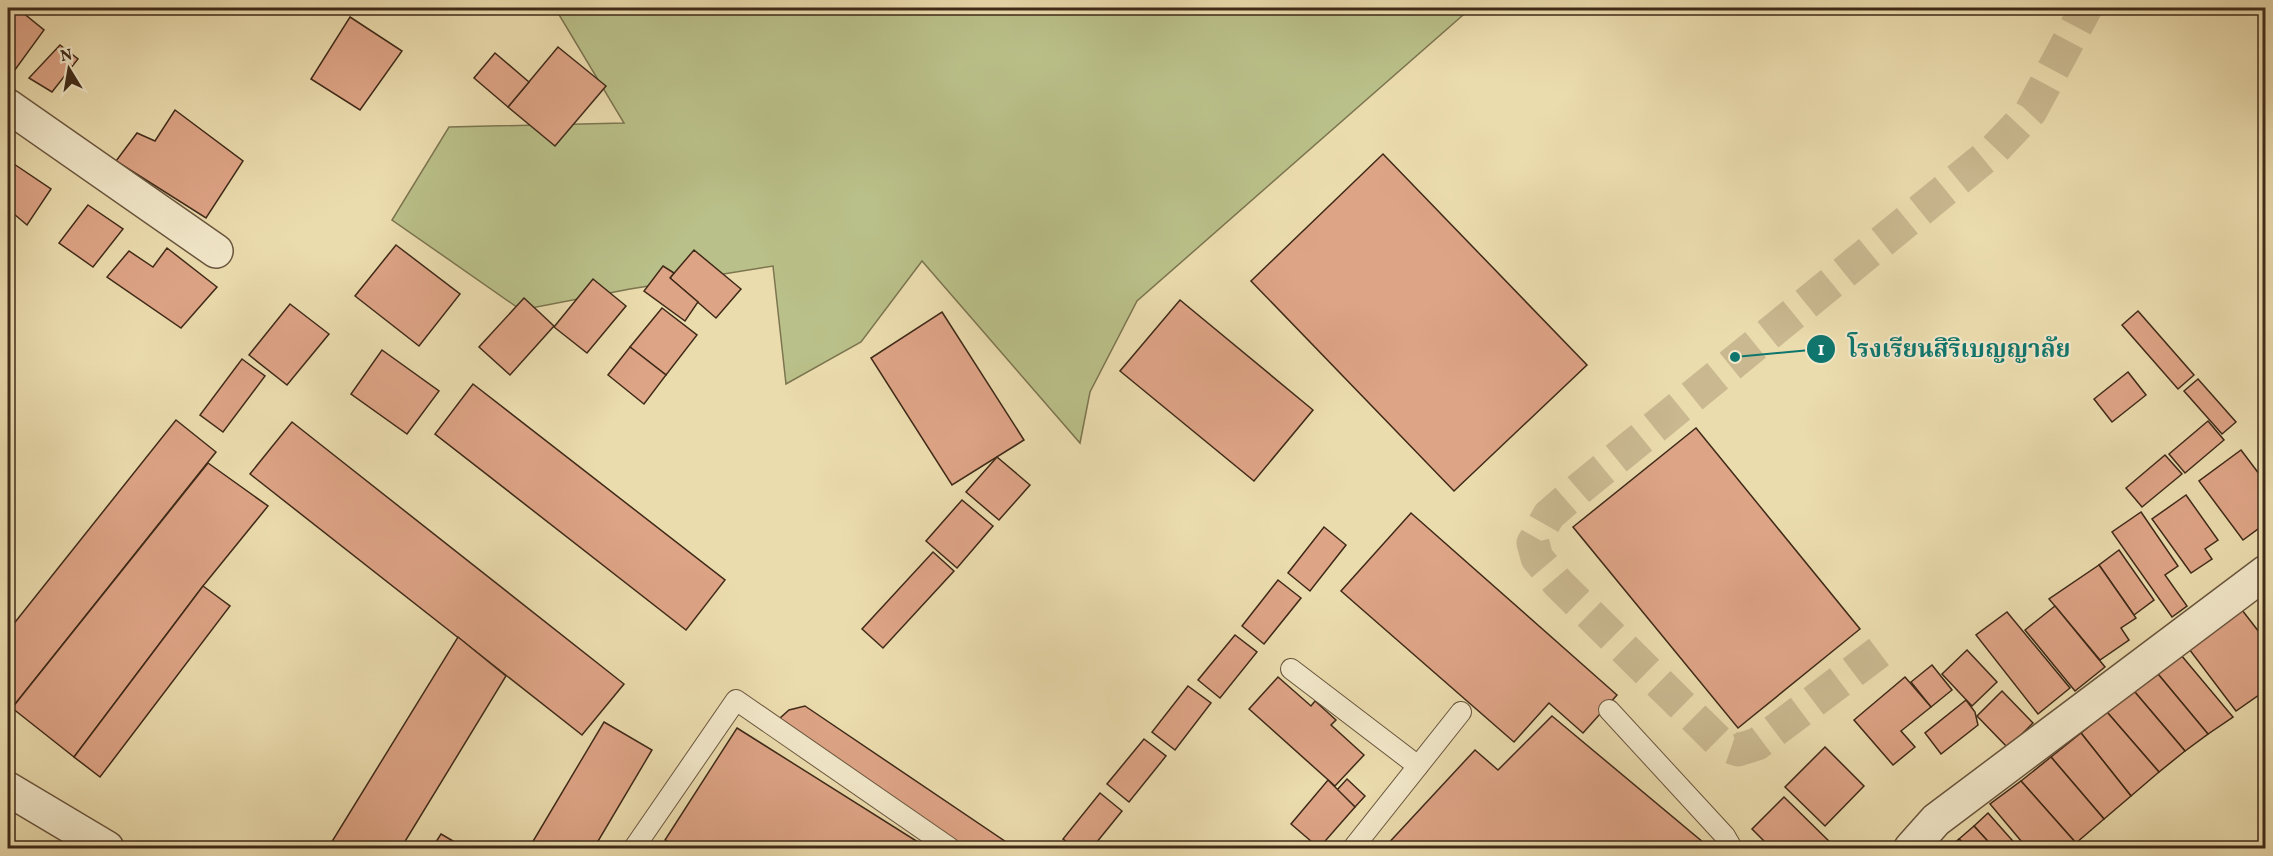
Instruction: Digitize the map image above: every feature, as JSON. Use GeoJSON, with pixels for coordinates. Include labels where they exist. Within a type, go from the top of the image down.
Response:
{"type":"FeatureCollection","features":[{"type":"Feature","properties":{"kind":"street"},"geometry":{"type":"LineString","coordinates":[[8,106],[216,251]]}},
{"type":"Feature","properties":{"kind":"street"},"geometry":{"type":"LineString","coordinates":[[1911,849],[1936,820],[2265,572]]}},
{"type":"Feature","properties":{"kind":"street"},"geometry":{"type":"LineString","coordinates":[[8,789],[107,849]]}},
{"type":"Feature","properties":{"kind":"lane"},"geometry":{"type":"LineString","coordinates":[[1291,669],[1418,766]]}},
{"type":"Feature","properties":{"kind":"lane"},"geometry":{"type":"LineString","coordinates":[[634,849],[736,700],[950,849]]}},
{"type":"Feature","properties":{"kind":"lane"},"geometry":{"type":"LineString","coordinates":[[1609,710],[1725,836],[1732,849]]}},
{"type":"Feature","properties":{"kind":"lane"},"geometry":{"type":"LineString","coordinates":[[1353,849],[1461,712]]}},
{"type":"Feature","properties":{"kind":"green space"},"geometry":{"type":"Polygon","coordinates":[[[555,8],[1471,8],[1137,301],[1090,392],[1080,443],[922,261],[861,342],[786,384],[773,266],[630,289],[521,310],[392,220],[449,127],[624,123],[555,8]]]}},
{"type":"Feature","properties":{"kind":"building"},"geometry":{"type":"Polygon","coordinates":[[[8,8],[17,8],[44,30],[9,78],[8,8]]]}},
{"type":"Feature","properties":{"kind":"building"},"geometry":{"type":"Polygon","coordinates":[[[350,17],[402,51],[360,110],[311,79],[350,17]]]}},
{"type":"Feature","properties":{"kind":"building"},"geometry":{"type":"Polygon","coordinates":[[[60,45],[78,59],[52,92],[29,78],[60,45]]]}},
{"type":"Feature","properties":{"kind":"building"},"geometry":{"type":"Polygon","coordinates":[[[558,47],[606,86],[555,146],[508,107],[558,47]]]}},
{"type":"Feature","properties":{"kind":"building"},"geometry":{"type":"Polygon","coordinates":[[[495,53],[529,82],[508,107],[474,78],[495,53]]]}},
{"type":"Feature","properties":{"kind":"building"},"geometry":{"type":"Polygon","coordinates":[[[175,110],[243,161],[206,218],[116,161],[137,133],[155,141],[175,110]]]}},
{"type":"Feature","properties":{"kind":"building"},"geometry":{"type":"Polygon","coordinates":[[[1383,154],[1587,365],[1454,491],[1251,281],[1383,154]]]}},
{"type":"Feature","properties":{"kind":"building"},"geometry":{"type":"Polygon","coordinates":[[[14,164],[51,189],[27,225],[8,209],[8,173],[14,164]]]}},
{"type":"Feature","properties":{"kind":"building"},"geometry":{"type":"Polygon","coordinates":[[[88,205],[123,229],[93,267],[59,243],[88,205]]]}},
{"type":"Feature","properties":{"kind":"building"},"geometry":{"type":"Polygon","coordinates":[[[396,245],[460,294],[419,346],[355,296],[396,245]]]}},
{"type":"Feature","properties":{"kind":"building"},"geometry":{"type":"Polygon","coordinates":[[[167,248],[217,287],[181,328],[107,277],[129,251],[153,267],[167,248]]]}},
{"type":"Feature","properties":{"kind":"building"},"geometry":{"type":"Polygon","coordinates":[[[694,250],[741,289],[716,318],[670,278],[694,250]]]}},
{"type":"Feature","properties":{"kind":"building"},"geometry":{"type":"Polygon","coordinates":[[[663,266],[674,273],[670,278],[698,302],[685,321],[644,291],[663,266]]]}},
{"type":"Feature","properties":{"kind":"building"},"geometry":{"type":"Polygon","coordinates":[[[593,279],[626,306],[587,353],[554,327],[593,279]]]}},
{"type":"Feature","properties":{"kind":"building"},"geometry":{"type":"Polygon","coordinates":[[[524,298],[554,326],[510,375],[479,347],[524,298]]]}},
{"type":"Feature","properties":{"kind":"building"},"geometry":{"type":"Polygon","coordinates":[[[1180,300],[1313,410],[1254,481],[1120,371],[1180,300]]]}},
{"type":"Feature","properties":{"kind":"building"},"geometry":{"type":"Polygon","coordinates":[[[290,304],[329,334],[287,385],[249,355],[290,304]]]}},
{"type":"Feature","properties":{"kind":"building"},"geometry":{"type":"Polygon","coordinates":[[[662,308],[697,335],[666,375],[630,347],[662,308]]]}},
{"type":"Feature","properties":{"kind":"building"},"geometry":{"type":"Polygon","coordinates":[[[2138,311],[2194,375],[2178,389],[2122,325],[2138,311]]]}},
{"type":"Feature","properties":{"kind":"building"},"geometry":{"type":"Polygon","coordinates":[[[942,312],[1024,440],[952,485],[871,358],[942,312]]]}},
{"type":"Feature","properties":{"kind":"building"},"geometry":{"type":"Polygon","coordinates":[[[630,347],[666,375],[644,404],[608,375],[630,347]]]}},
{"type":"Feature","properties":{"kind":"building"},"geometry":{"type":"Polygon","coordinates":[[[382,350],[439,391],[407,434],[351,394],[382,350]]]}},
{"type":"Feature","properties":{"kind":"building"},"geometry":{"type":"Polygon","coordinates":[[[242,359],[265,376],[223,432],[200,415],[242,359]]]}},
{"type":"Feature","properties":{"kind":"building"},"geometry":{"type":"Polygon","coordinates":[[[2128,372],[2146,395],[2112,422],[2094,399],[2128,372]]]}},
{"type":"Feature","properties":{"kind":"building"},"geometry":{"type":"Polygon","coordinates":[[[2198,379],[2236,422],[2222,434],[2184,391],[2198,379]]]}},
{"type":"Feature","properties":{"kind":"building"},"geometry":{"type":"Polygon","coordinates":[[[473,384],[725,580],[686,630],[435,434],[473,384]]]}},
{"type":"Feature","properties":{"kind":"building"},"geometry":{"type":"Polygon","coordinates":[[[176,420],[216,452],[12,708],[8,704],[8,631],[176,420]]]}},
{"type":"Feature","properties":{"kind":"building"},"geometry":{"type":"Polygon","coordinates":[[[2208,421],[2224,440],[2185,473],[2169,454],[2208,421]]]}},
{"type":"Feature","properties":{"kind":"building"},"geometry":{"type":"Polygon","coordinates":[[[292,422],[624,684],[582,735],[250,474],[292,422]]]}},
{"type":"Feature","properties":{"kind":"building"},"geometry":{"type":"Polygon","coordinates":[[[1696,428],[1860,629],[1738,728],[1573,527],[1696,428]]]}},
{"type":"Feature","properties":{"kind":"building"},"geometry":{"type":"Polygon","coordinates":[[[2241,450],[2266,483],[2266,509],[2263,511],[2266,515],[2266,523],[2243,540],[2199,481],[2241,450]]]}},
{"type":"Feature","properties":{"kind":"building"},"geometry":{"type":"Polygon","coordinates":[[[2165,455],[2182,474],[2142,507],[2126,488],[2165,455]]]}},
{"type":"Feature","properties":{"kind":"building"},"geometry":{"type":"Polygon","coordinates":[[[997,457],[1030,485],[999,520],[966,492],[997,457]]]}},
{"type":"Feature","properties":{"kind":"building"},"geometry":{"type":"Polygon","coordinates":[[[208,463],[268,506],[203,586],[74,757],[12,708],[208,463]]]}},
{"type":"Feature","properties":{"kind":"building"},"geometry":{"type":"Polygon","coordinates":[[[2186,495],[2218,540],[2205,549],[2212,559],[2191,573],[2152,519],[2186,495]]]}},
{"type":"Feature","properties":{"kind":"building"},"geometry":{"type":"Polygon","coordinates":[[[962,500],[993,526],[957,568],[926,541],[962,500]]]}},
{"type":"Feature","properties":{"kind":"building"},"geometry":{"type":"Polygon","coordinates":[[[2141,512],[2178,566],[2165,575],[2187,606],[2172,617],[2112,532],[2141,512]]]}},
{"type":"Feature","properties":{"kind":"building"},"geometry":{"type":"Polygon","coordinates":[[[1411,513],[1617,695],[1583,733],[1549,703],[1514,742],[1341,591],[1411,513]]]}},
{"type":"Feature","properties":{"kind":"building"},"geometry":{"type":"Polygon","coordinates":[[[1324,527],[1346,545],[1310,591],[1288,573],[1324,527]]]}},
{"type":"Feature","properties":{"kind":"building"},"geometry":{"type":"Polygon","coordinates":[[[2119,550],[2154,600],[2134,615],[2099,565],[2119,550]]]}},
{"type":"Feature","properties":{"kind":"building"},"geometry":{"type":"Polygon","coordinates":[[[933,552],[954,571],[883,648],[862,629],[933,552]]]}},
{"type":"Feature","properties":{"kind":"building"},"geometry":{"type":"Polygon","coordinates":[[[2099,565],[2136,618],[2121,628],[2129,640],[2100,660],[2049,599],[2099,565]]]}},
{"type":"Feature","properties":{"kind":"building"},"geometry":{"type":"Polygon","coordinates":[[[1278,580],[1301,598],[1264,644],[1242,626],[1278,580]]]}},
{"type":"Feature","properties":{"kind":"building"},"geometry":{"type":"Polygon","coordinates":[[[203,586],[230,606],[100,777],[74,757],[203,586]]]}},
{"type":"Feature","properties":{"kind":"building"},"geometry":{"type":"Polygon","coordinates":[[[2055,606],[2105,667],[2075,691],[2025,630],[2055,606]]]}},
{"type":"Feature","properties":{"kind":"building"},"geometry":{"type":"Polygon","coordinates":[[[2242,610],[2266,641],[2266,690],[2236,711],[2189,649],[2242,610]]]}},
{"type":"Feature","properties":{"kind":"building"},"geometry":{"type":"Polygon","coordinates":[[[2007,612],[2070,688],[2038,714],[1976,635],[2007,612]]]}},
{"type":"Feature","properties":{"kind":"building"},"geometry":{"type":"Polygon","coordinates":[[[1235,635],[1257,652],[1220,698],[1198,680],[1235,635]]]}},
{"type":"Feature","properties":{"kind":"building"},"geometry":{"type":"Polygon","coordinates":[[[458,637],[506,676],[401,848],[328,848],[458,637]]]}},
{"type":"Feature","properties":{"kind":"building"},"geometry":{"type":"Polygon","coordinates":[[[1967,650],[1997,682],[1972,706],[1942,674],[1967,650]]]}},
{"type":"Feature","properties":{"kind":"building"},"geometry":{"type":"Polygon","coordinates":[[[2181,655],[2233,717],[2208,734],[2158,674],[2181,655]]]}},
{"type":"Feature","properties":{"kind":"building"},"geometry":{"type":"Polygon","coordinates":[[[1932,665],[1952,690],[1931,707],[1911,682],[1932,665]]]}},
{"type":"Feature","properties":{"kind":"building"},"geometry":{"type":"Polygon","coordinates":[[[2158,674],[2208,734],[2185,751],[2134,691],[2158,674]]]}},
{"type":"Feature","properties":{"kind":"building"},"geometry":{"type":"Polygon","coordinates":[[[1278,677],[1311,706],[1315,701],[1336,720],[1331,725],[1364,755],[1335,786],[1249,709],[1278,677]]]}},
{"type":"Feature","properties":{"kind":"building"},"geometry":{"type":"Polygon","coordinates":[[[1905,677],[1931,707],[1901,731],[1915,747],[1893,765],[1854,720],[1905,677]]]}},
{"type":"Feature","properties":{"kind":"building"},"geometry":{"type":"Polygon","coordinates":[[[1188,686],[1211,703],[1175,750],[1152,732],[1188,686]]]}},
{"type":"Feature","properties":{"kind":"building"},"geometry":{"type":"Polygon","coordinates":[[[2002,691],[2033,723],[2008,748],[1977,716],[2002,691]]]}},
{"type":"Feature","properties":{"kind":"building"},"geometry":{"type":"Polygon","coordinates":[[[2134,691],[2185,751],[2159,772],[2107,712],[2134,691]]]}},
{"type":"Feature","properties":{"kind":"building"},"geometry":{"type":"Polygon","coordinates":[[[1966,700],[1975,712],[1978,725],[1941,754],[1925,733],[1966,700]]]}},
{"type":"Feature","properties":{"kind":"building"},"geometry":{"type":"Polygon","coordinates":[[[805,706],[1015,848],[966,848],[779,719],[789,710],[805,706]]]}},
{"type":"Feature","properties":{"kind":"building"},"geometry":{"type":"Polygon","coordinates":[[[2107,712],[2159,772],[2131,796],[2081,733],[2107,712]]]}},
{"type":"Feature","properties":{"kind":"building"},"geometry":{"type":"Polygon","coordinates":[[[1552,716],[1710,848],[1384,848],[1475,750],[1498,770],[1552,716]]]}},
{"type":"Feature","properties":{"kind":"building"},"geometry":{"type":"Polygon","coordinates":[[[604,722],[652,750],[594,848],[529,848],[604,722]]]}},
{"type":"Feature","properties":{"kind":"building"},"geometry":{"type":"Polygon","coordinates":[[[737,728],[918,842],[914,848],[679,848],[665,840],[737,728]]]}},
{"type":"Feature","properties":{"kind":"building"},"geometry":{"type":"Polygon","coordinates":[[[2081,733],[2131,796],[2104,819],[2051,757],[2081,733]]]}},
{"type":"Feature","properties":{"kind":"building"},"geometry":{"type":"Polygon","coordinates":[[[1144,739],[1166,756],[1129,802],[1107,784],[1144,739]]]}},
{"type":"Feature","properties":{"kind":"building"},"geometry":{"type":"Polygon","coordinates":[[[1825,747],[1864,786],[1825,826],[1785,787],[1825,747]]]}},
{"type":"Feature","properties":{"kind":"building"},"geometry":{"type":"Polygon","coordinates":[[[2051,757],[2104,819],[2076,843],[2021,781],[2051,757]]]}},
{"type":"Feature","properties":{"kind":"building"},"geometry":{"type":"Polygon","coordinates":[[[1347,779],[1365,796],[1355,807],[1337,790],[1347,779]]]}},
{"type":"Feature","properties":{"kind":"building"},"geometry":{"type":"Polygon","coordinates":[[[1328,780],[1355,807],[1319,848],[1291,824],[1328,780]]]}},
{"type":"Feature","properties":{"kind":"building"},"geometry":{"type":"Polygon","coordinates":[[[2021,781],[2076,843],[2070,848],[2027,848],[1990,804],[2021,781]]]}},
{"type":"Feature","properties":{"kind":"building"},"geometry":{"type":"Polygon","coordinates":[[[1100,793],[1122,811],[1092,848],[1075,848],[1063,839],[1100,793]]]}},
{"type":"Feature","properties":{"kind":"building"},"geometry":{"type":"Polygon","coordinates":[[[1784,797],[1836,848],[1771,848],[1752,829],[1784,797]]]}},
{"type":"Feature","properties":{"kind":"building"},"geometry":{"type":"Polygon","coordinates":[[[1988,813],[2019,848],[1994,848],[1974,826],[1988,813]]]}},
{"type":"Feature","properties":{"kind":"building"},"geometry":{"type":"Polygon","coordinates":[[[1974,826],[1994,848],[1967,848],[1959,839],[1974,826]]]}},
{"type":"Feature","properties":{"kind":"building"},"geometry":{"type":"Polygon","coordinates":[[[441,834],[465,848],[432,848],[441,834]]]}},
{"type":"Feature","properties":{"kind":"building"},"geometry":{"type":"Polygon","coordinates":[[[1959,839],[1967,848],[1948,848],[1959,839]]]}},
{"type":"Feature","properties":{"kind":"tunnel"},"geometry":{"type":"LineString","coordinates":[[1879,652],[1757,744],[1738,750],[1721,744],[1559,584],[1537,558],[1533,543],[1549,515],[1579,489],[1994,150],[2031,111],[2086,8]]}},
{"type":"Feature","properties":{"kind":"place","name":"โรงเรียนสิริเบญญาลัย"},"geometry":{"type":"Point","coordinates":[1735,357]}}]}
